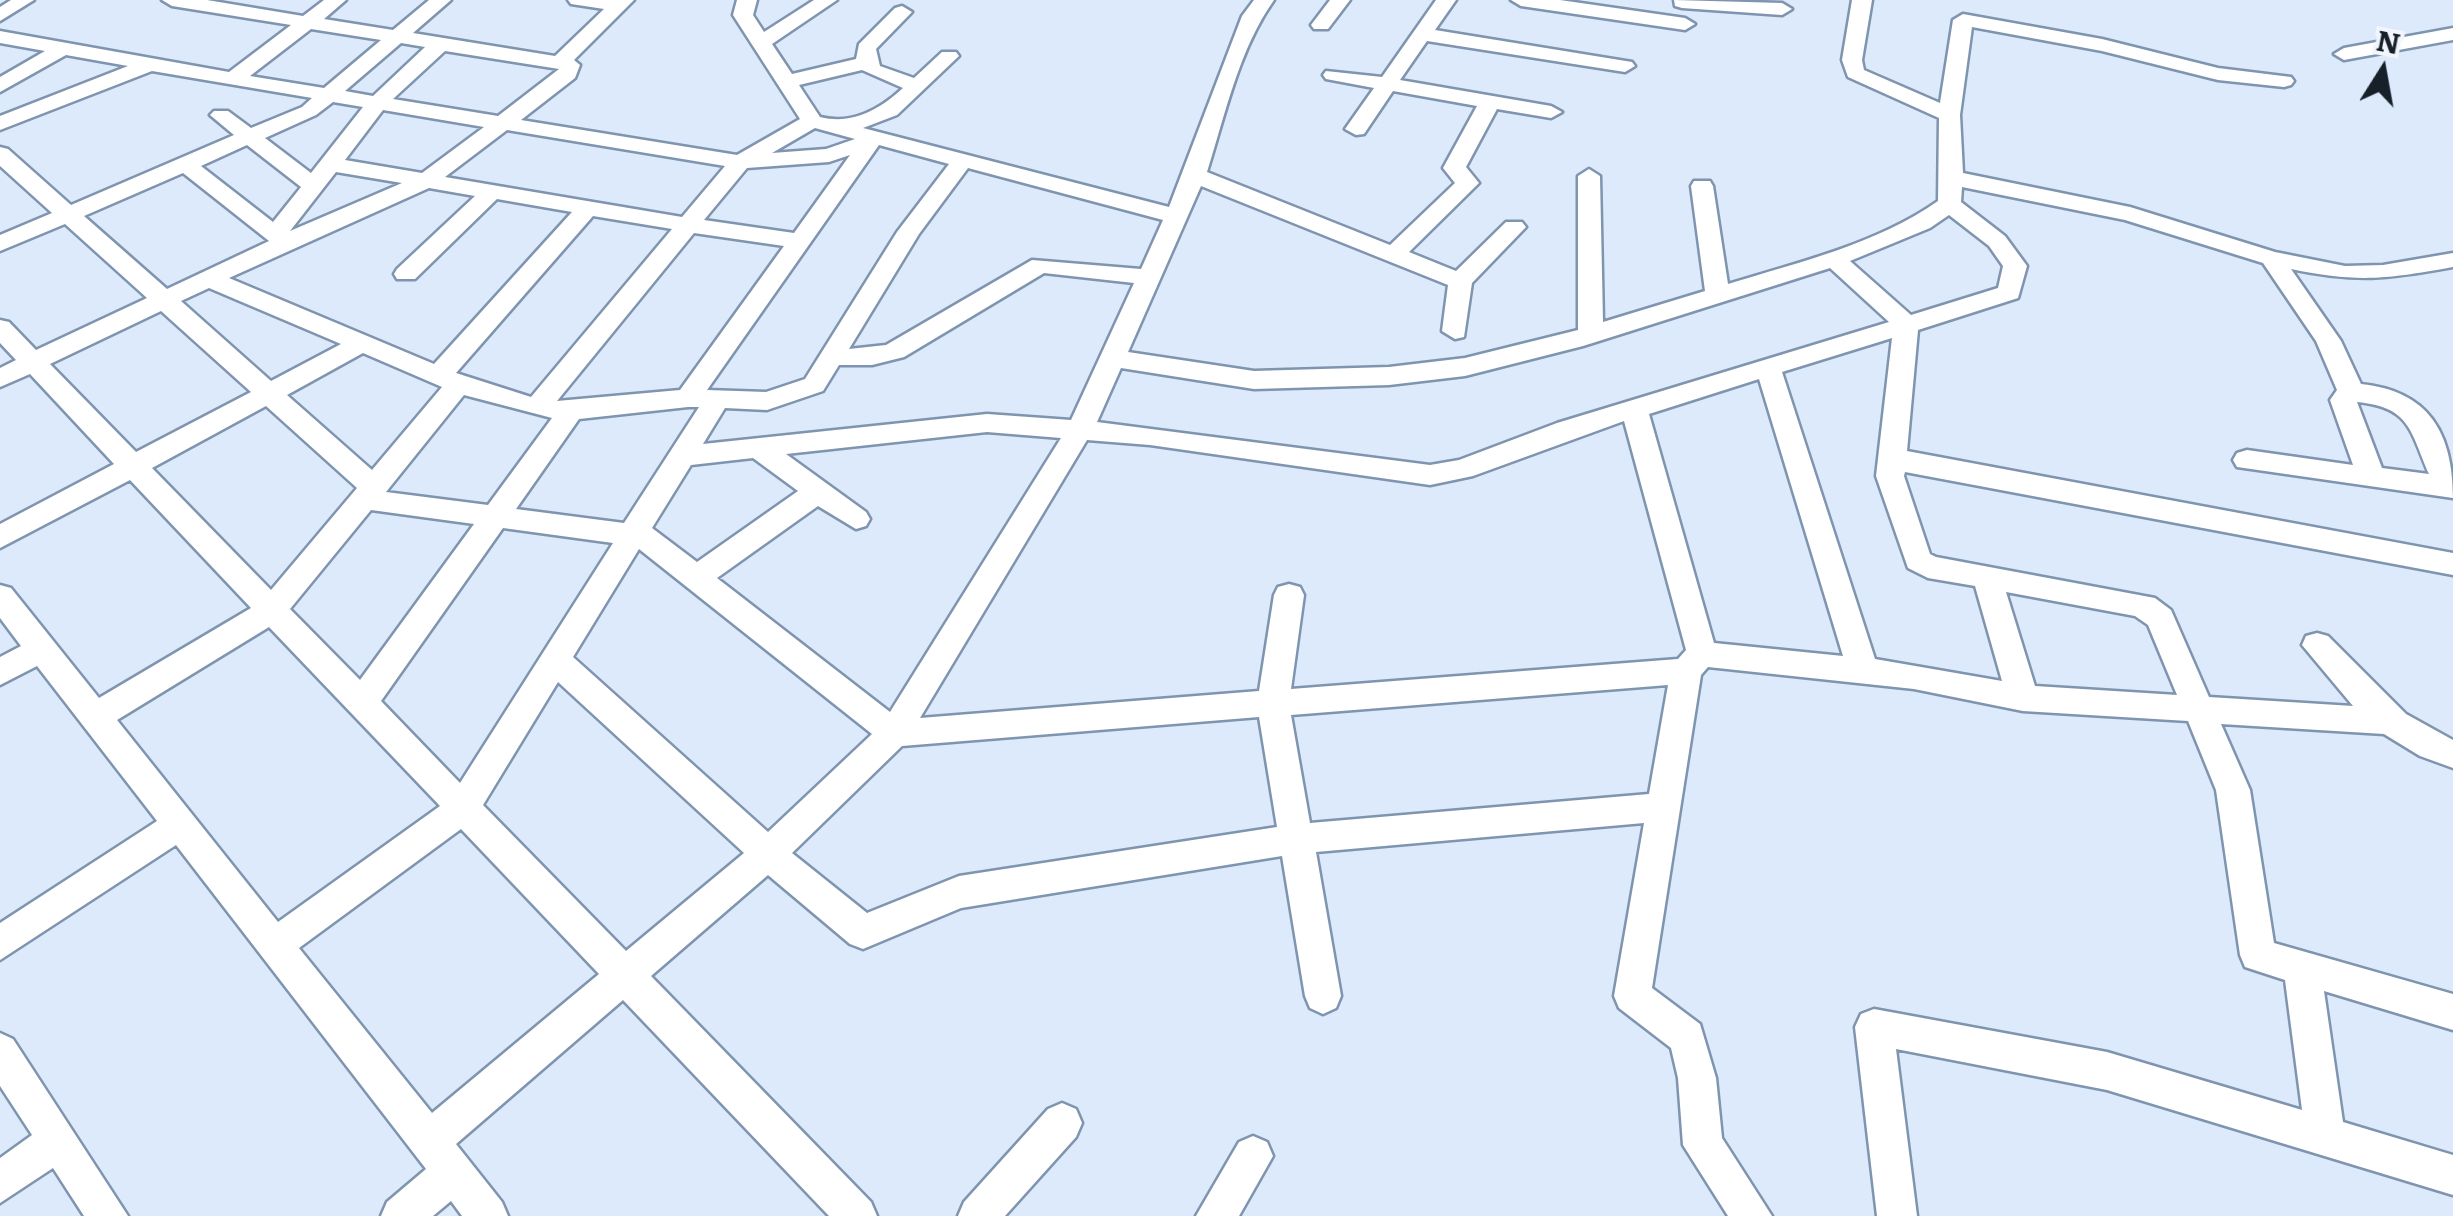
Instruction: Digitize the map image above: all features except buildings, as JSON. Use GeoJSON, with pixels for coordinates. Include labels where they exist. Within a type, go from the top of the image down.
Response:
{"type":"FeatureCollection","features":[{"type":"Feature","properties":{"kind":"street"},"geometry":{"type":"LineString","coordinates":[[0,14],[24,0]]}},
{"type":"Feature","properties":{"kind":"street"},"geometry":{"type":"LineString","coordinates":[[232,79],[336,0]]}},
{"type":"Feature","properties":{"kind":"street"},"geometry":{"type":"LineString","coordinates":[[0,244],[309,111],[440,0]]}},
{"type":"Feature","properties":{"kind":"street"},"geometry":{"type":"LineString","coordinates":[[578,0],[621,2]]}},
{"type":"Feature","properties":{"kind":"street"},"geometry":{"type":"LineString","coordinates":[[747,0],[743,15],[812,122],[1176,216]]}},
{"type":"Feature","properties":{"kind":"street"},"geometry":{"type":"LineString","coordinates":[[762,42],[827,0]]}},
{"type":"Feature","properties":{"kind":"street"},"geometry":{"type":"LineString","coordinates":[[1321,25],[1340,0]]}},
{"type":"Feature","properties":{"kind":"street"},"geometry":{"type":"LineString","coordinates":[[1356,129],[1446,0]]}},
{"type":"Feature","properties":{"kind":"street"},"geometry":{"type":"LineString","coordinates":[[1521,0],[1582,4],[1686,32],[1682,1],[1781,4],[1789,32]]}},
{"type":"Feature","properties":{"kind":"street"},"geometry":{"type":"LineString","coordinates":[[1862,0],[1852,60],[1856,73],[1949,115]]}},
{"type":"Feature","properties":{"kind":"street"},"geometry":{"type":"LineString","coordinates":[[0,378],[209,279],[280,239],[425,180],[508,122],[568,74],[570,65],[308,21],[260,6],[188,1]]}},
{"type":"Feature","properties":{"kind":"street"},"geometry":{"type":"LineString","coordinates":[[401,1216],[442,1157],[625,976],[768,854],[894,733],[1080,430],[1195,175],[1257,1]]}},
{"type":"Feature","properties":{"kind":"street"},"geometry":{"type":"LineString","coordinates":[[562,61],[621,2]]}},
{"type":"Feature","properties":{"kind":"street"},"geometry":{"type":"LineString","coordinates":[[866,63],[866,48],[902,12]]}},
{"type":"Feature","properties":{"kind":"street"},"geometry":{"type":"LineString","coordinates":[[1110,358],[1254,380],[1389,376],[1465,367],[1574,340],[1717,292],[1834,259],[1922,224],[1949,204],[1949,115],[1963,20],[2102,45],[2218,74],[2284,81]]}},
{"type":"Feature","properties":{"kind":"street"},"geometry":{"type":"LineString","coordinates":[[1422,34],[1625,66]]}},
{"type":"Feature","properties":{"kind":"street"},"geometry":{"type":"LineString","coordinates":[[2344,54],[2453,34]]}},
{"type":"Feature","properties":{"kind":"street"},"geometry":{"type":"LineString","coordinates":[[1,38],[740,162],[829,155],[872,140]]}},
{"type":"Feature","properties":{"kind":"street"},"geometry":{"type":"LineString","coordinates":[[280,239],[314,186],[378,102],[443,42]]}},
{"type":"Feature","properties":{"kind":"street"},"geometry":{"type":"LineString","coordinates":[[2,83],[64,48]]}},
{"type":"Feature","properties":{"kind":"street"},"geometry":{"type":"LineString","coordinates":[[836,130],[890,111],[949,56]]}},
{"type":"Feature","properties":{"kind":"street"},"geometry":{"type":"LineString","coordinates":[[786,82],[866,63],[916,86]]}},
{"type":"Feature","properties":{"kind":"street"},"geometry":{"type":"LineString","coordinates":[[0,124],[151,64]]}},
{"type":"Feature","properties":{"kind":"street"},"geometry":{"type":"LineString","coordinates":[[1333,75],[1551,112]]}},
{"type":"Feature","properties":{"kind":"street"},"geometry":{"type":"LineString","coordinates":[[1394,254],[1468,183],[1454,168],[1490,102]]}},
{"type":"Feature","properties":{"kind":"street"},"geometry":{"type":"LineString","coordinates":[[221,114],[314,186]]}},
{"type":"Feature","properties":{"kind":"street"},"geometry":{"type":"LineString","coordinates":[[536,408],[740,162],[812,122]]}},
{"type":"Feature","properties":{"kind":"street"},"geometry":{"type":"LineString","coordinates":[[275,945],[462,809],[682,456],[702,399],[800,240],[872,140]]}},
{"type":"Feature","properties":{"kind":"street"},"geometry":{"type":"LineString","coordinates":[[0,154],[269,394],[369,493],[494,516],[634,533],[894,733],[1272,704],[1694,662],[1863,671],[2024,698],[2388,722]]}},
{"type":"Feature","properties":{"kind":"street"},"geometry":{"type":"LineString","coordinates":[[209,279],[449,380],[536,408],[570,411],[702,399],[767,402],[814,384],[910,232],[961,163]]}},
{"type":"Feature","properties":{"kind":"street"},"geometry":{"type":"LineString","coordinates":[[184,164],[280,239]]}},
{"type":"Feature","properties":{"kind":"street"},"geometry":{"type":"LineString","coordinates":[[330,164],[687,225],[800,240]]}},
{"type":"Feature","properties":{"kind":"street"},"geometry":{"type":"LineString","coordinates":[[1195,175],[1460,281]]}},
{"type":"Feature","properties":{"kind":"street"},"geometry":{"type":"LineString","coordinates":[[1589,176],[1592,332]]}},
{"type":"Feature","properties":{"kind":"street"},"geometry":{"type":"LineString","coordinates":[[1952,178],[2130,214],[2272,258],[2345,273],[2383,272],[2453,260]]}},
{"type":"Feature","properties":{"kind":"street"},"geometry":{"type":"LineString","coordinates":[[1702,186],[1717,292]]}},
{"type":"Feature","properties":{"kind":"street"},"geometry":{"type":"LineString","coordinates":[[406,274],[492,192]]}},
{"type":"Feature","properties":{"kind":"street"},"geometry":{"type":"LineString","coordinates":[[682,456],[987,423],[1274,452],[1382,471],[1430,475],[1463,468],[1634,409],[2009,292],[2015,266],[1996,241],[1949,204]]}},
{"type":"Feature","properties":{"kind":"street"},"geometry":{"type":"LineString","coordinates":[[95,717],[272,610],[369,493],[449,380],[588,208]]}},
{"type":"Feature","properties":{"kind":"street"},"geometry":{"type":"LineString","coordinates":[[1455,330],[1460,281],[1514,227]]}},
{"type":"Feature","properties":{"kind":"street"},"geometry":{"type":"LineString","coordinates":[[2272,258],[2338,358],[2350,392]]}},
{"type":"Feature","properties":{"kind":"street"},"geometry":{"type":"LineString","coordinates":[[1834,259],[1906,324]]}},
{"type":"Feature","properties":{"kind":"street"},"geometry":{"type":"LineString","coordinates":[[832,356],[872,357],[896,351],[1040,266],[1147,277]]}},
{"type":"Feature","properties":{"kind":"street"},"geometry":{"type":"LineString","coordinates":[[1906,324],[1890,476],[1918,560],[1938,572],[2144,606],[2160,618],[2233,790],[2258,954],[2453,1012]]}},
{"type":"Feature","properties":{"kind":"street"},"geometry":{"type":"LineString","coordinates":[[0,328],[857,1216]]}},
{"type":"Feature","properties":{"kind":"street"},"geometry":{"type":"LineString","coordinates":[[0,538],[364,343]]}},
{"type":"Feature","properties":{"kind":"street"},"geometry":{"type":"LineString","coordinates":[[1768,367],[1863,671]]}},
{"type":"Feature","properties":{"kind":"street"},"geometry":{"type":"LineString","coordinates":[[2350,392],[2343,400],[2371,477]]}},
{"type":"Feature","properties":{"kind":"street"},"geometry":{"type":"LineString","coordinates":[[2350,392],[2394,398],[2408,404],[2450,487]]}},
{"type":"Feature","properties":{"kind":"street"},"geometry":{"type":"LineString","coordinates":[[1634,409],[1694,662],[1664,806],[1632,996],[1687,1037],[1697,1078],[1703,1145],[1752,1216]]}},
{"type":"Feature","properties":{"kind":"street"},"geometry":{"type":"LineString","coordinates":[[362,704],[570,411]]}},
{"type":"Feature","properties":{"kind":"street"},"geometry":{"type":"LineString","coordinates":[[758,448],[856,519]]}},
{"type":"Feature","properties":{"kind":"street"},"geometry":{"type":"LineString","coordinates":[[1894,456],[1905,462],[2453,564]]}},
{"type":"Feature","properties":{"kind":"street"},"geometry":{"type":"LineString","coordinates":[[2248,460],[2450,487]]}},
{"type":"Feature","properties":{"kind":"street"},"geometry":{"type":"LineString","coordinates":[[696,578],[818,491]]}},
{"type":"Feature","properties":{"kind":"street"},"geometry":{"type":"LineString","coordinates":[[1988,580],[2024,698]]}},
{"type":"Feature","properties":{"kind":"street"},"geometry":{"type":"LineString","coordinates":[[1289,594],[1272,704],[1323,996]]}},
{"type":"Feature","properties":{"kind":"street"},"geometry":{"type":"LineString","coordinates":[[0,596],[488,1216]]}},
{"type":"Feature","properties":{"kind":"street"},"geometry":{"type":"LineString","coordinates":[[2317,644],[2388,722],[2438,750],[2453,754]]}},
{"type":"Feature","properties":{"kind":"street"},"geometry":{"type":"LineString","coordinates":[[0,672],[42,648]]}},
{"type":"Feature","properties":{"kind":"street"},"geometry":{"type":"LineString","coordinates":[[555,660],[768,854],[863,932],[959,892],[1296,840],[1664,806]]}},
{"type":"Feature","properties":{"kind":"street"},"geometry":{"type":"LineString","coordinates":[[0,942],[180,824]]}},
{"type":"Feature","properties":{"kind":"street"},"geometry":{"type":"LineString","coordinates":[[2302,967],[2324,1137]]}},
{"type":"Feature","properties":{"kind":"street"},"geometry":{"type":"LineString","coordinates":[[1897,1216],[1874,1027],[2107,1072],[2453,1175]]}},
{"type":"Feature","properties":{"kind":"street"},"geometry":{"type":"LineString","coordinates":[[0,1052],[108,1216]]}},
{"type":"Feature","properties":{"kind":"street"},"geometry":{"type":"LineString","coordinates":[[978,1216],[1062,1123]]}},
{"type":"Feature","properties":{"kind":"street"},"geometry":{"type":"LineString","coordinates":[[0,1183],[58,1140]]}},
{"type":"Feature","properties":{"kind":"street"},"geometry":{"type":"LineString","coordinates":[[1216,1216],[1253,1156]]}}]}
